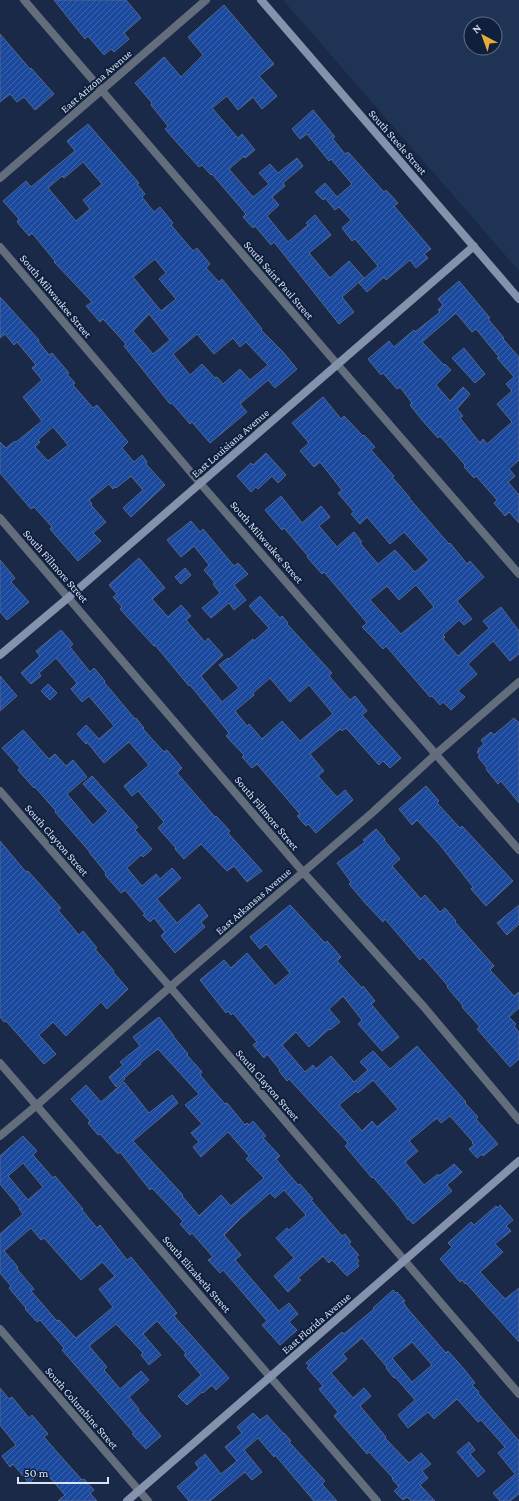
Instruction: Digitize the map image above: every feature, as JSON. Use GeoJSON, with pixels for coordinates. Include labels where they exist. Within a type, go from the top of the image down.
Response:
{"type":"FeatureCollection","features":[{"type":"Feature","properties":{"kind":"street","name":"South Saint Paul Street"},"geometry":{"type":"LineString","coordinates":[[24,0],[519,574]]}},
{"type":"Feature","properties":{"kind":"street","name":"East Arizona Avenue"},"geometry":{"type":"LineString","coordinates":[[0,178],[206,0]]}},
{"type":"Feature","properties":{"kind":"street","name":"South Steele Street"},"geometry":{"type":"LineString","coordinates":[[261,0],[519,299]]}},
{"type":"Feature","properties":{"kind":"street","name":"East Louisiana Avenue"},"geometry":{"type":"LineString","coordinates":[[0,656],[474,246]]}},
{"type":"Feature","properties":{"kind":"street","name":"South Milwaukee Street"},"geometry":{"type":"LineString","coordinates":[[0,247],[200,483],[519,850]]}},
{"type":"Feature","properties":{"kind":"street","name":"South Fillmore Street"},"geometry":{"type":"LineString","coordinates":[[0,518],[303,872],[424,1007],[519,1120]]}},
{"type":"Feature","properties":{"kind":"street","name":"East Arkansas Avenue"},"geometry":{"type":"LineString","coordinates":[[0,1136],[373,812],[436,754],[519,682]]}},
{"type":"Feature","properties":{"kind":"street","name":"South Clayton Street"},"geometry":{"type":"LineString","coordinates":[[0,792],[170,987],[519,1394]]}},
{"type":"Feature","properties":{"kind":"street","name":"South Elizabeth Street"},"geometry":{"type":"LineString","coordinates":[[0,1063],[271,1376],[377,1501]]}},
{"type":"Feature","properties":{"kind":"street","name":"East Florida Avenue"},"geometry":{"type":"LineString","coordinates":[[127,1501],[519,1161]]}},
{"type":"Feature","properties":{"kind":"street","name":"South Columbine Street"},"geometry":{"type":"LineString","coordinates":[[0,1329],[148,1501]]}},
{"type":"Feature","properties":{"kind":"shaded area"},"geometry":{"type":"Polygon","coordinates":[[[283,0],[519,0],[519,271],[283,0]]]}},
{"type":"Feature","properties":{"kind":"building"},"geometry":{"type":"Polygon","coordinates":[[[54,0],[126,0],[141,18],[124,33],[129,39],[114,52],[111,49],[104,55],[88,36],[85,39],[54,0]]]}},
{"type":"Feature","properties":{"kind":"building"},"geometry":{"type":"Polygon","coordinates":[[[224,5],[274,64],[259,76],[277,96],[262,109],[253,97],[238,110],[227,96],[212,108],[238,138],[242,134],[255,150],[245,158],[244,156],[229,169],[253,197],[269,184],[259,173],[270,164],[278,173],[297,158],[303,166],[283,183],[285,186],[272,197],[279,205],[267,216],[288,242],[308,225],[306,223],[315,215],[331,235],[309,253],[330,278],[349,261],[364,278],[342,297],[354,312],[339,324],[274,242],[271,245],[255,226],[253,228],[243,217],[246,214],[212,174],[211,175],[202,165],[199,167],[165,129],[168,126],[151,105],[152,103],[135,83],[164,57],[181,77],[203,55],[188,37],[224,5]]]}},
{"type":"Feature","properties":{"kind":"building"},"geometry":{"type":"Polygon","coordinates":[[[0,34],[54,94],[35,110],[24,97],[17,102],[10,94],[0,102],[0,34]]]}},
{"type":"Feature","properties":{"kind":"building"},"geometry":{"type":"Polygon","coordinates":[[[313,110],[335,137],[332,138],[345,154],[348,152],[384,192],[386,190],[398,203],[394,206],[431,249],[424,254],[428,258],[416,268],[410,260],[386,280],[384,277],[367,292],[359,283],[378,266],[355,239],[352,241],[342,228],[351,220],[339,207],[335,210],[325,198],[323,200],[315,192],[325,183],[337,197],[352,184],[331,159],[329,161],[307,134],[300,139],[292,129],[313,110]]]}},
{"type":"Feature","properties":{"kind":"building"},"geometry":{"type":"Polygon","coordinates":[[[88,124],[139,183],[137,184],[145,194],[142,197],[154,212],[160,207],[173,223],[171,225],[193,251],[197,248],[210,264],[206,268],[219,282],[222,279],[262,329],[261,330],[283,352],[297,369],[275,388],[268,380],[240,404],[247,412],[210,443],[192,422],[190,424],[172,403],[170,404],[124,346],[126,344],[103,319],[100,322],[86,306],[92,302],[54,262],[55,261],[32,233],[29,236],[17,222],[19,219],[3,201],[26,181],[31,187],[75,151],[67,141],[88,124]],[[83,162],[64,178],[62,176],[48,188],[76,221],[90,209],[83,200],[102,184],[83,162]],[[155,259],[133,277],[161,311],[176,299],[159,279],[166,273],[155,259]],[[149,314],[133,331],[153,354],[170,340],[149,314]],[[197,334],[173,354],[190,375],[202,364],[223,384],[240,369],[250,380],[268,365],[246,342],[240,347],[233,338],[214,354],[197,334]]]}},
{"type":"Feature","properties":{"kind":"building"},"geometry":{"type":"Polygon","coordinates":[[[459,281],[490,318],[488,319],[504,338],[503,339],[519,357],[519,460],[509,469],[515,476],[508,482],[519,495],[519,523],[509,512],[505,516],[494,503],[497,500],[476,476],[474,478],[464,467],[465,465],[440,436],[438,438],[422,420],[410,405],[412,403],[400,387],[397,389],[383,373],[381,375],[368,359],[389,341],[394,347],[414,330],[415,332],[440,312],[438,310],[443,305],[438,299],[459,281]],[[456,313],[422,342],[444,365],[445,364],[451,370],[436,385],[450,401],[463,387],[470,394],[457,409],[463,416],[460,418],[480,443],[483,439],[487,444],[512,422],[497,404],[512,391],[506,384],[514,377],[497,358],[499,357],[476,329],[472,332],[456,313]]]}},
{"type":"Feature","properties":{"kind":"building"},"geometry":{"type":"Polygon","coordinates":[[[0,297],[39,340],[38,341],[49,355],[52,353],[69,373],[67,374],[75,383],[73,385],[93,408],[97,405],[128,442],[122,448],[134,462],[142,455],[147,462],[146,464],[165,485],[131,517],[123,508],[143,490],[131,476],[116,488],[115,487],[113,489],[109,484],[89,500],[92,504],[91,505],[106,522],[93,533],[101,541],[78,561],[50,529],[52,527],[34,507],[31,509],[0,473],[0,442],[6,448],[15,441],[16,442],[42,421],[23,397],[42,380],[32,368],[36,365],[17,342],[14,345],[5,334],[0,338],[0,297]],[[53,427],[38,440],[40,442],[35,447],[48,461],[68,445],[53,427]]]}},
{"type":"Feature","properties":{"kind":"building"},"geometry":{"type":"Polygon","coordinates":[[[464,348],[485,374],[475,383],[452,358],[464,348]]]}},
{"type":"Feature","properties":{"kind":"building"},"geometry":{"type":"Polygon","coordinates":[[[323,397],[341,419],[344,416],[375,447],[371,450],[394,476],[392,477],[409,498],[467,564],[470,561],[484,577],[457,601],[472,619],[464,625],[459,620],[443,635],[445,637],[443,639],[458,656],[489,628],[483,621],[501,607],[519,631],[519,654],[510,661],[493,641],[468,664],[477,674],[458,691],[465,697],[451,710],[443,702],[440,705],[432,696],[430,697],[386,646],[383,649],[362,627],[367,623],[324,572],[322,574],[284,528],[282,530],[265,510],[281,496],[302,523],[321,506],[330,517],[319,526],[337,547],[354,532],[362,542],[360,543],[378,564],[395,550],[415,572],[429,560],[404,532],[390,544],[367,517],[360,524],[351,514],[354,512],[338,493],[342,490],[320,462],[314,467],[300,451],[309,443],[292,423],[323,397]],[[416,585],[399,600],[387,586],[370,600],[401,634],[434,607],[416,585]]]}},
{"type":"Feature","properties":{"kind":"building"},"geometry":{"type":"Polygon","coordinates":[[[266,453],[286,475],[278,483],[272,476],[258,489],[256,487],[251,492],[237,476],[251,463],[253,465],[266,453]]]}},
{"type":"Feature","properties":{"kind":"building"},"geometry":{"type":"Polygon","coordinates":[[[191,521],[200,532],[203,529],[234,566],[238,563],[248,574],[234,585],[246,600],[234,610],[229,603],[211,618],[202,608],[220,593],[213,584],[215,583],[204,570],[209,565],[194,546],[181,557],[167,540],[191,521]]]}},
{"type":"Feature","properties":{"kind":"building"},"geometry":{"type":"Polygon","coordinates":[[[139,558],[165,588],[152,599],[168,617],[181,605],[191,616],[186,620],[205,642],[208,638],[223,655],[201,676],[222,702],[239,688],[219,665],[228,658],[229,659],[253,639],[254,641],[269,628],[249,606],[260,596],[280,618],[282,616],[288,623],[287,624],[332,673],[329,676],[350,700],[355,696],[367,711],[362,715],[401,758],[390,768],[383,761],[379,765],[346,728],[342,731],[340,729],[310,754],[324,771],[318,776],[337,797],[345,790],[353,800],[316,833],[308,824],[306,826],[297,816],[300,814],[257,764],[252,768],[242,757],[244,755],[226,736],[229,733],[190,685],[189,686],[155,645],[154,646],[120,609],[122,607],[113,597],[117,594],[109,585],[139,558]],[[270,678],[253,693],[254,695],[235,711],[247,726],[249,724],[262,739],[282,721],[300,741],[333,714],[309,685],[290,702],[270,678]]]}},
{"type":"Feature","properties":{"kind":"building"},"geometry":{"type":"Polygon","coordinates":[[[0,560],[15,578],[11,582],[29,602],[7,620],[0,612],[0,560]]]}},
{"type":"Feature","properties":{"kind":"building"},"geometry":{"type":"Polygon","coordinates":[[[185,568],[191,575],[181,584],[175,577],[185,568]]]}},
{"type":"Feature","properties":{"kind":"building"},"geometry":{"type":"Polygon","coordinates":[[[61,630],[73,644],[70,647],[90,672],[94,668],[135,719],[136,718],[144,728],[143,729],[164,752],[167,750],[182,768],[177,773],[215,817],[216,816],[230,831],[228,833],[262,871],[247,882],[234,866],[227,871],[201,844],[184,859],[158,828],[164,822],[138,791],[132,796],[124,786],[149,765],[129,742],[104,763],[87,742],[86,744],[77,734],[86,725],[99,739],[114,726],[89,696],[82,702],[71,689],[77,683],[56,658],[39,673],[41,676],[31,684],[21,673],[40,656],[36,651],[61,630]]]}},
{"type":"Feature","properties":{"kind":"building"},"geometry":{"type":"Polygon","coordinates":[[[0,676],[17,696],[0,711],[0,676]]]}},
{"type":"Feature","properties":{"kind":"building"},"geometry":{"type":"Polygon","coordinates":[[[48,684],[57,693],[50,700],[41,691],[48,684]]]}},
{"type":"Feature","properties":{"kind":"building"},"geometry":{"type":"Polygon","coordinates":[[[514,718],[519,723],[519,803],[501,781],[498,784],[478,757],[480,756],[477,752],[479,750],[478,749],[484,744],[481,740],[491,732],[494,735],[514,718]]]}},
{"type":"Feature","properties":{"kind":"building"},"geometry":{"type":"Polygon","coordinates":[[[23,730],[49,759],[55,754],[66,766],[73,760],[87,777],[67,794],[93,825],[108,811],[83,784],[92,776],[138,827],[135,830],[152,849],[143,857],[141,855],[127,868],[142,886],[156,874],[160,879],[172,868],[181,878],[157,899],[177,923],[199,904],[208,916],[201,922],[205,927],[175,953],[161,936],[165,932],[154,918],[150,922],[143,915],[145,914],[125,890],[121,893],[105,875],[106,873],[90,852],[35,787],[34,788],[18,770],[20,768],[2,748],[23,730]]]}},
{"type":"Feature","properties":{"kind":"building"},"geometry":{"type":"Polygon","coordinates":[[[426,786],[439,801],[437,803],[460,828],[462,826],[513,881],[486,906],[471,889],[473,887],[440,845],[417,820],[412,825],[399,809],[426,786]]]}},
{"type":"Feature","properties":{"kind":"building"},"geometry":{"type":"Polygon","coordinates":[[[376,829],[400,859],[392,866],[421,899],[425,895],[440,912],[445,908],[456,921],[455,922],[494,966],[490,970],[514,996],[519,992],[519,1008],[509,1017],[516,1024],[514,1026],[519,1032],[519,1059],[510,1067],[477,1029],[480,1027],[462,1007],[463,1006],[447,987],[448,986],[423,957],[420,960],[385,919],[383,922],[366,904],[349,884],[351,882],[337,863],[365,842],[363,840],[376,829]]]}},
{"type":"Feature","properties":{"kind":"building"},"geometry":{"type":"Polygon","coordinates":[[[0,841],[26,872],[28,871],[61,908],[58,910],[79,935],[83,931],[97,948],[95,949],[128,989],[107,1009],[101,1002],[66,1036],[53,1022],[39,1035],[56,1054],[44,1064],[6,1021],[4,1022],[0,1017],[0,841]]]}},
{"type":"Feature","properties":{"kind":"building"},"geometry":{"type":"Polygon","coordinates":[[[290,905],[325,943],[327,941],[341,957],[337,961],[362,988],[363,986],[375,1001],[371,1004],[399,1037],[382,1051],[358,1024],[362,1020],[343,996],[329,1009],[340,1022],[330,1030],[329,1029],[309,1047],[296,1032],[282,1045],[305,1072],[313,1065],[316,1069],[331,1056],[354,1082],[368,1070],[360,1062],[373,1051],[390,1069],[417,1046],[466,1102],[465,1103],[478,1117],[476,1119],[498,1144],[483,1156],[482,1154],[477,1158],[469,1149],[474,1145],[472,1143],[473,1142],[450,1116],[441,1123],[437,1118],[409,1141],[418,1151],[405,1162],[424,1185],[438,1174],[439,1176],[454,1164],[462,1172],[447,1185],[452,1191],[413,1224],[345,1146],[348,1143],[289,1079],[287,1081],[267,1054],[264,1058],[253,1045],[257,1042],[233,1013],[231,1015],[228,1011],[226,1013],[200,980],[224,960],[231,968],[247,953],[275,986],[290,973],[266,944],[260,949],[250,937],[290,905]],[[373,1080],[358,1093],[356,1091],[339,1105],[362,1131],[372,1121],[377,1127],[398,1109],[373,1080]]]}},
{"type":"Feature","properties":{"kind":"building"},"geometry":{"type":"Polygon","coordinates":[[[519,905],[519,924],[507,935],[497,923],[519,905]]]}},
{"type":"Feature","properties":{"kind":"building"},"geometry":{"type":"Polygon","coordinates":[[[159,1017],[188,1054],[187,1055],[202,1072],[200,1075],[225,1104],[227,1103],[245,1125],[247,1123],[249,1125],[253,1121],[266,1136],[263,1138],[280,1156],[276,1159],[298,1185],[300,1184],[313,1199],[311,1200],[342,1236],[345,1234],[351,1242],[349,1244],[359,1255],[356,1257],[359,1261],[357,1263],[359,1266],[347,1276],[332,1260],[329,1263],[323,1256],[298,1278],[301,1280],[288,1292],[274,1276],[294,1258],[276,1238],[287,1228],[289,1230],[306,1215],[284,1190],[275,1198],[270,1193],[224,1235],[241,1255],[235,1260],[279,1311],[289,1303],[298,1314],[289,1322],[297,1330],[280,1345],[262,1325],[267,1321],[223,1270],[220,1273],[208,1260],[213,1257],[192,1233],[190,1235],[180,1224],[183,1221],[152,1188],[150,1190],[120,1152],[118,1154],[100,1134],[98,1135],[88,1123],[90,1121],[71,1099],[86,1085],[101,1102],[124,1082],[149,1113],[172,1095],[178,1103],[133,1141],[183,1195],[182,1196],[199,1216],[221,1195],[231,1206],[264,1178],[246,1159],[249,1156],[228,1132],[201,1157],[193,1147],[199,1142],[191,1133],[202,1124],[185,1105],[199,1094],[158,1049],[140,1063],[141,1064],[124,1078],[125,1079],[116,1087],[109,1077],[123,1065],[120,1062],[140,1046],[133,1037],[159,1017]]]}},
{"type":"Feature","properties":{"kind":"building"},"geometry":{"type":"Polygon","coordinates":[[[23,1136],[37,1151],[33,1155],[53,1178],[55,1176],[97,1228],[100,1225],[127,1260],[131,1257],[177,1313],[174,1316],[229,1378],[216,1390],[212,1385],[187,1405],[178,1396],[201,1375],[184,1355],[186,1353],[157,1321],[143,1334],[161,1355],[149,1365],[141,1355],[143,1353],[116,1324],[89,1346],[107,1367],[104,1370],[120,1389],[141,1371],[149,1380],[129,1397],[139,1409],[138,1410],[161,1436],[146,1449],[132,1434],[134,1433],[62,1350],[64,1348],[40,1320],[37,1322],[25,1309],[26,1308],[9,1288],[11,1286],[0,1273],[0,1234],[23,1214],[19,1209],[20,1208],[0,1184],[0,1156],[23,1136]],[[23,1163],[8,1176],[28,1200],[43,1187],[23,1163]],[[31,1228],[4,1251],[34,1289],[31,1291],[57,1321],[59,1320],[76,1338],[113,1307],[99,1289],[115,1276],[102,1262],[81,1280],[44,1238],[41,1240],[31,1228]]]}},
{"type":"Feature","properties":{"kind":"building"},"geometry":{"type":"Polygon","coordinates":[[[500,1205],[513,1220],[506,1226],[511,1231],[495,1244],[503,1252],[480,1272],[505,1299],[519,1288],[519,1342],[466,1283],[465,1284],[462,1280],[460,1282],[440,1259],[452,1247],[448,1243],[471,1222],[474,1225],[496,1206],[498,1208],[500,1205]]]}},
{"type":"Feature","properties":{"kind":"building"},"geometry":{"type":"Polygon","coordinates":[[[393,1290],[396,1293],[397,1292],[405,1301],[403,1302],[407,1308],[446,1353],[448,1351],[464,1369],[475,1383],[472,1385],[479,1392],[478,1393],[519,1441],[519,1494],[510,1501],[500,1501],[493,1493],[515,1474],[498,1453],[505,1447],[481,1420],[478,1422],[457,1399],[434,1419],[428,1412],[408,1428],[398,1415],[415,1400],[395,1377],[394,1378],[386,1368],[387,1367],[362,1338],[343,1354],[347,1359],[331,1373],[353,1398],[364,1388],[371,1396],[360,1406],[386,1437],[385,1438],[409,1463],[421,1453],[431,1464],[422,1471],[428,1478],[420,1485],[435,1501],[411,1501],[407,1497],[403,1500],[394,1491],[399,1487],[392,1479],[393,1478],[369,1452],[367,1454],[334,1416],[338,1412],[319,1389],[323,1386],[307,1368],[309,1366],[306,1363],[342,1332],[344,1334],[374,1309],[373,1308],[393,1290]],[[412,1342],[392,1358],[412,1382],[432,1365],[412,1342]]]}},
{"type":"Feature","properties":{"kind":"building"},"geometry":{"type":"Polygon","coordinates":[[[0,1388],[9,1399],[12,1397],[29,1418],[32,1415],[48,1434],[44,1437],[82,1480],[84,1479],[94,1490],[90,1493],[97,1501],[58,1501],[65,1495],[43,1470],[29,1483],[13,1464],[10,1467],[2,1456],[16,1445],[0,1425],[0,1388]]]}},
{"type":"Feature","properties":{"kind":"building"},"geometry":{"type":"Polygon","coordinates":[[[253,1413],[260,1420],[267,1415],[291,1441],[289,1442],[325,1481],[322,1484],[337,1501],[314,1501],[275,1455],[274,1457],[258,1438],[244,1450],[262,1472],[252,1480],[245,1472],[210,1501],[189,1501],[177,1487],[199,1468],[195,1463],[205,1454],[221,1474],[237,1461],[225,1447],[242,1433],[237,1427],[253,1413]]]}},
{"type":"Feature","properties":{"kind":"building"},"geometry":{"type":"Polygon","coordinates":[[[469,1442],[475,1450],[470,1454],[485,1471],[478,1477],[457,1452],[469,1442]]]}}]}
